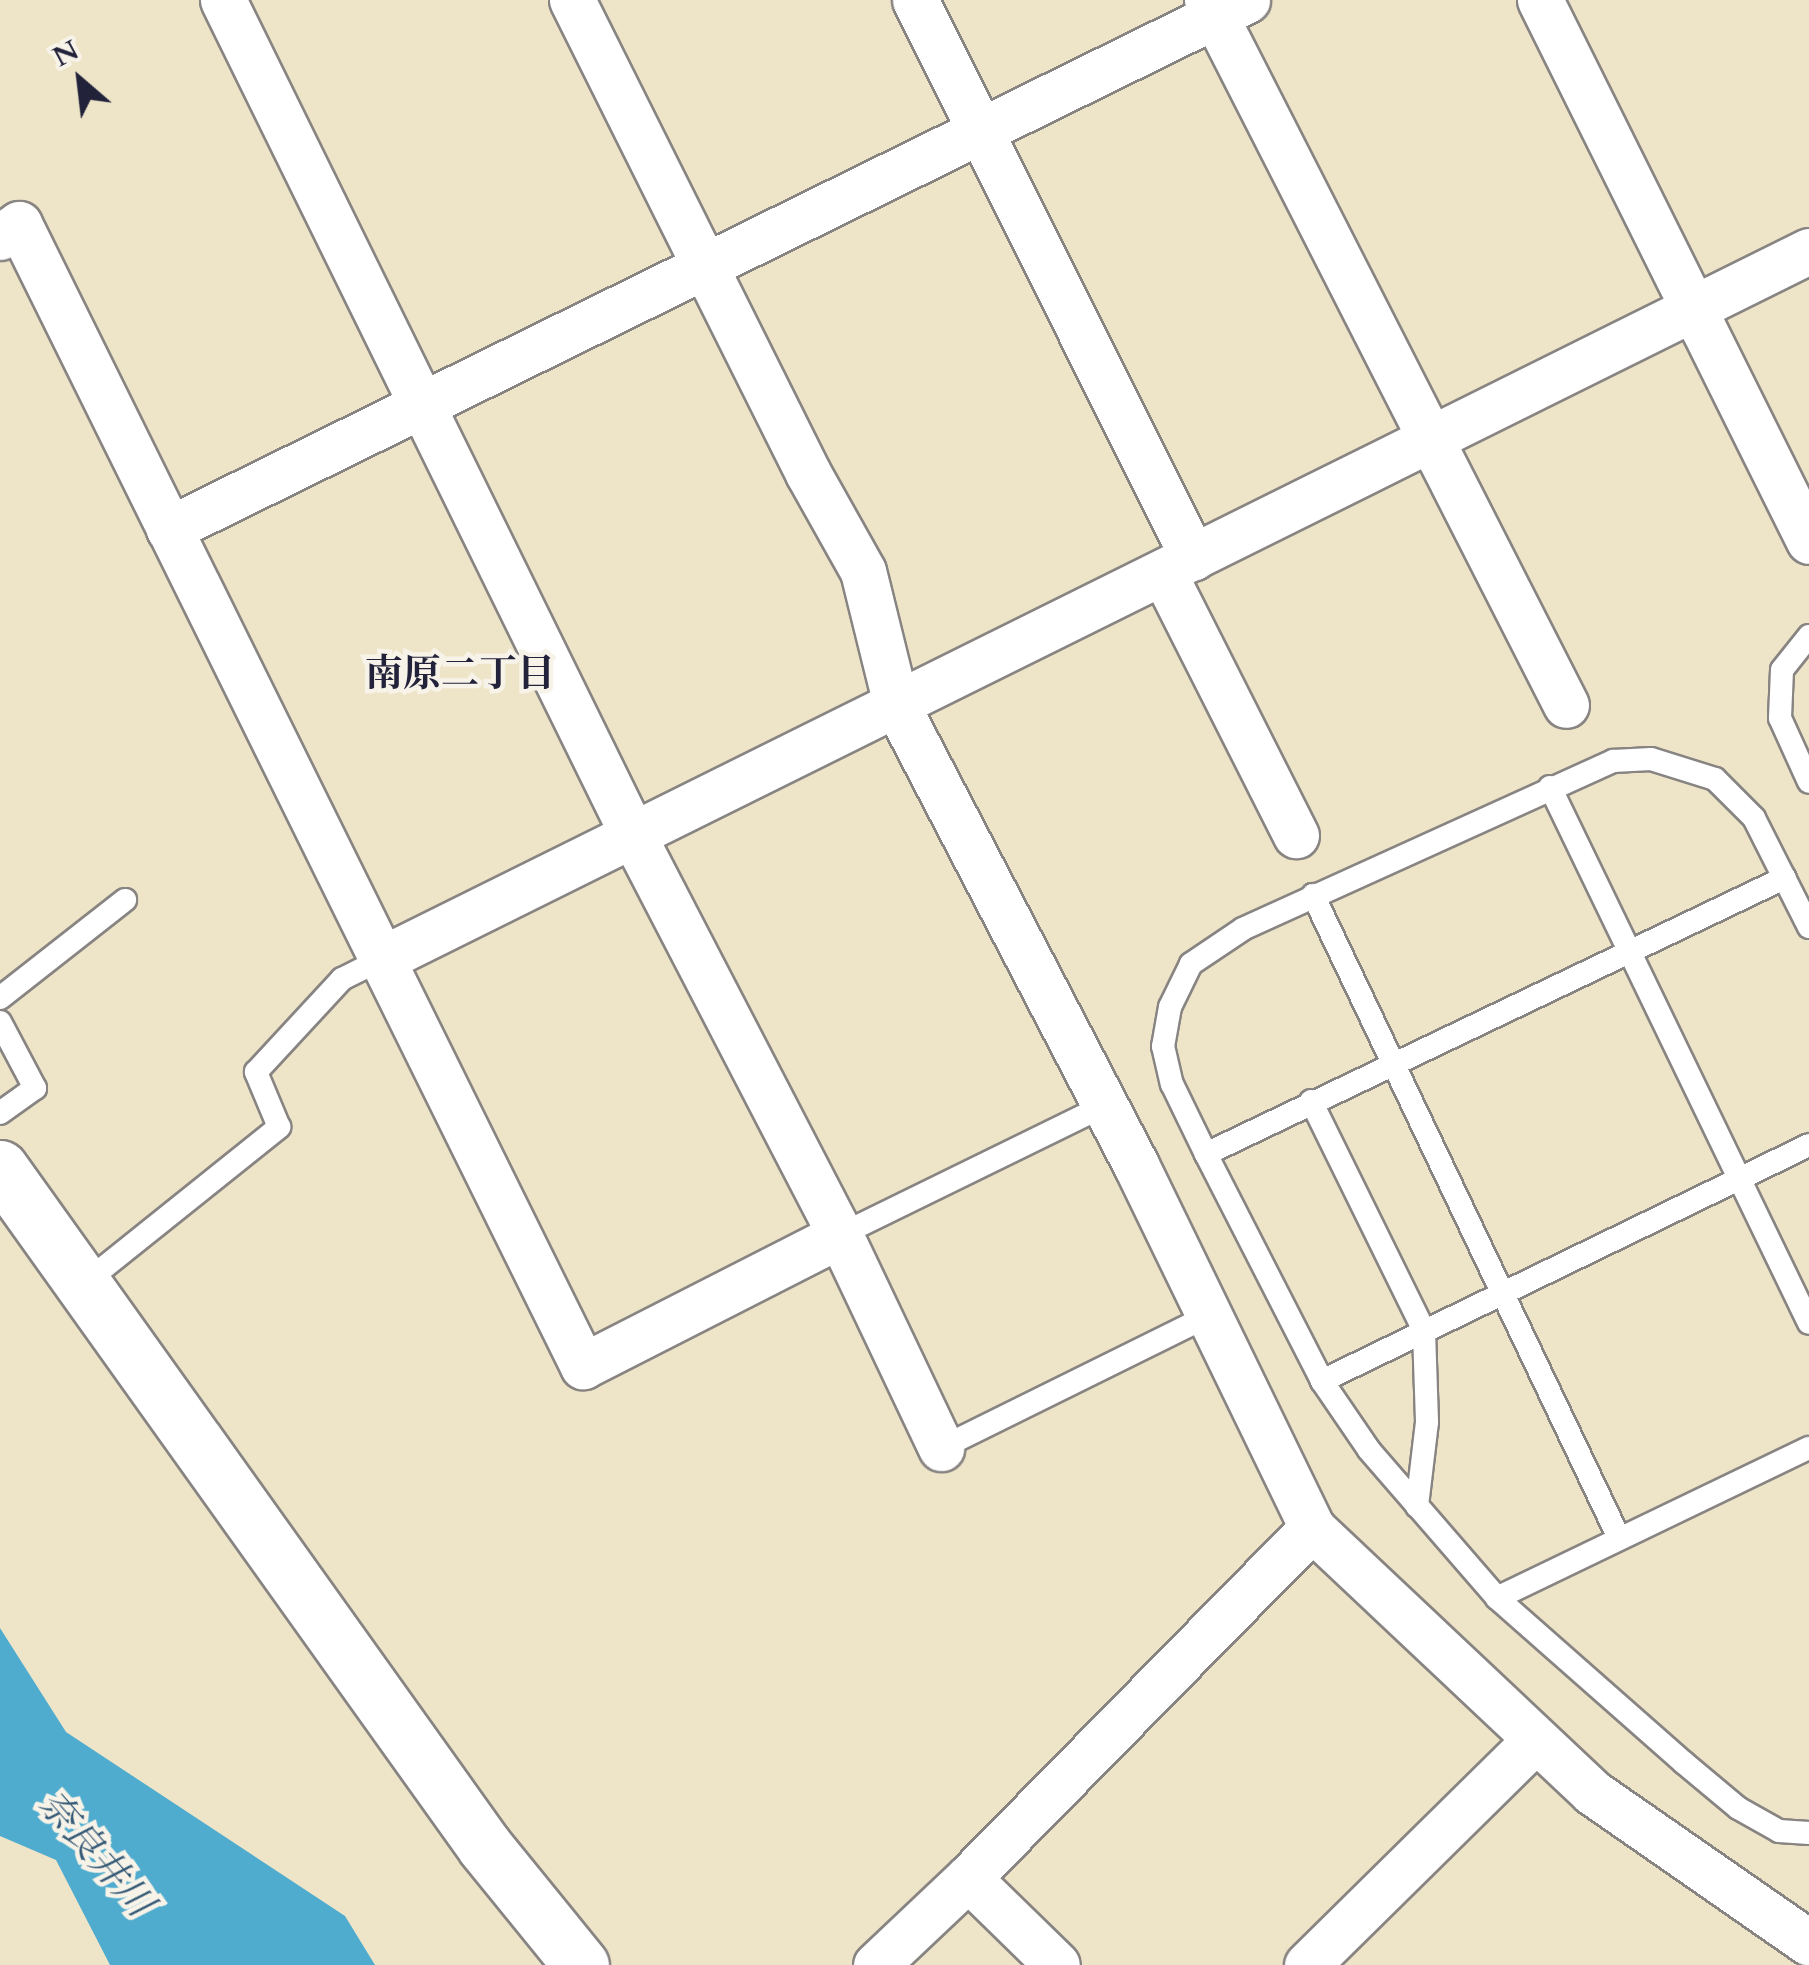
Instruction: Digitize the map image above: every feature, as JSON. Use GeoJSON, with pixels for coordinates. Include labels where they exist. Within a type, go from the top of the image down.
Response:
{"type":"FeatureCollection","features":[{"type":"Feature","properties":{"kind":"street"},"geometry":{"type":"LineString","coordinates":[[223,0],[633,835],[840,1235],[941,1448]]}},
{"type":"Feature","properties":{"kind":"street"},"geometry":{"type":"LineString","coordinates":[[572,0],[703,267],[862,571],[896,704],[1210,1315],[1312,1528],[1592,1792],[1809,1943]]}},
{"type":"Feature","properties":{"kind":"street"},"geometry":{"type":"LineString","coordinates":[[915,0],[982,130],[1296,835]]}},
{"type":"Feature","properties":{"kind":"street"},"geometry":{"type":"LineString","coordinates":[[1540,0],[1809,542]]}},
{"type":"Feature","properties":{"kind":"street"},"geometry":{"type":"LineString","coordinates":[[169,530],[982,130],[1223,5],[1429,440],[1566,705]]}},
{"type":"Feature","properties":{"kind":"street"},"geometry":{"type":"LineString","coordinates":[[0,238],[19,224],[583,1366],[840,1235]]}},
{"type":"Feature","properties":{"kind":"street"},"geometry":{"type":"LineString","coordinates":[[382,959],[1809,252]]}},
{"type":"Feature","properties":{"kind":"street"},"geometry":{"type":"LineString","coordinates":[[0,1168],[485,1846],[581,1965]]}},
{"type":"Feature","properties":{"kind":"street"},"geometry":{"type":"LineString","coordinates":[[876,1965],[968,1878],[1312,1528]]}},
{"type":"Feature","properties":{"kind":"street"},"geometry":{"type":"LineString","coordinates":[[1307,1965],[1535,1740]]}},
{"type":"Feature","properties":{"kind":"street"},"geometry":{"type":"LineString","coordinates":[[968,1878],[1057,1965]]}},
{"type":"Feature","properties":{"kind":"lane"},"geometry":{"type":"LineString","coordinates":[[1809,636],[1797,645],[1782,670],[1780,692],[1780,718],[1809,782]]}},
{"type":"Feature","properties":{"kind":"lane"},"geometry":{"type":"LineString","coordinates":[[1809,927],[1754,818],[1715,779],[1684,766],[1651,759],[1613,761],[1243,929],[1192,964],[1170,1007],[1164,1046],[1172,1084],[1206,1154],[1322,1381],[1369,1450],[1497,1598],[1738,1808],[1779,1831],[1809,1833]]}},
{"type":"Feature","properties":{"kind":"lane"},"geometry":{"type":"LineString","coordinates":[[1550,787],[1809,1324]]}},
{"type":"Feature","properties":{"kind":"lane"},"geometry":{"type":"LineString","coordinates":[[1206,1154],[1784,878]]}},
{"type":"Feature","properties":{"kind":"lane"},"geometry":{"type":"LineString","coordinates":[[1313,895],[1619,1538]]}},
{"type":"Feature","properties":{"kind":"lane"},"geometry":{"type":"LineString","coordinates":[[0,998],[124,900]]}},
{"type":"Feature","properties":{"kind":"lane"},"geometry":{"type":"LineString","coordinates":[[82,1285],[279,1127],[256,1072],[342,979],[382,959]]}},
{"type":"Feature","properties":{"kind":"lane"},"geometry":{"type":"LineString","coordinates":[[0,1022],[35,1088],[0,1113]]}},
{"type":"Feature","properties":{"kind":"lane"},"geometry":{"type":"LineString","coordinates":[[1311,1101],[1424,1331],[1427,1422],[1417,1506]]}},
{"type":"Feature","properties":{"kind":"lane"},"geometry":{"type":"LineString","coordinates":[[840,1235],[1103,1106]]}},
{"type":"Feature","properties":{"kind":"lane"},"geometry":{"type":"LineString","coordinates":[[1322,1381],[1809,1145]]}},
{"type":"Feature","properties":{"kind":"lane"},"geometry":{"type":"LineString","coordinates":[[941,1448],[1210,1315]]}},
{"type":"Feature","properties":{"kind":"lane"},"geometry":{"type":"LineString","coordinates":[[1497,1598],[1809,1448]]}},
{"type":"Feature","properties":{"kind":"water","name":"奈良井川"},"geometry":{"type":"Polygon","coordinates":[[[0,1628],[66,1732],[345,1916],[375,1965],[110,1965],[56,1860],[0,1836],[0,1628]]]}},
{"type":"Feature","properties":{"kind":"district","name":"南原二丁目"},"geometry":{"type":"Point","coordinates":[460,675]}}]}
